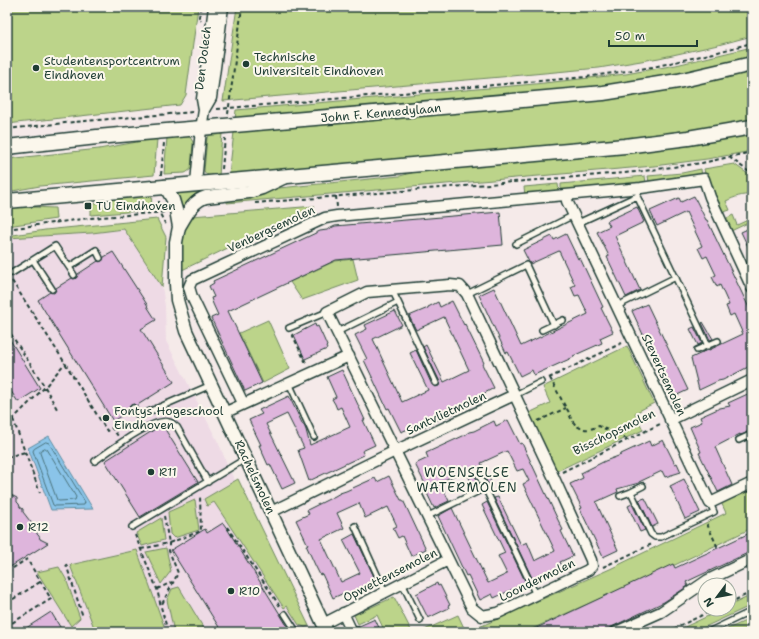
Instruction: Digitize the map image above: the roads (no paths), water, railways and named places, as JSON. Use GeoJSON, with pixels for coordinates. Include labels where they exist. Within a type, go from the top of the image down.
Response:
{"type":"FeatureCollection","features":[{"type":"Feature","properties":{"kind":"main road","name":"John F. Kennedylaan"},"geometry":{"type":"LineString","coordinates":[[7,147],[97,137],[226,127],[603,93],[678,81],[752,64]]}},
{"type":"Feature","properties":{"kind":"main road"},"geometry":{"type":"LineString","coordinates":[[7,201],[625,146],[688,138],[752,127]]}},
{"type":"Feature","properties":{"kind":"street","name":"Den Dolech"},"geometry":{"type":"LineString","coordinates":[[201,129],[204,110],[202,99],[214,7]]}},
{"type":"Feature","properties":{"kind":"street","name":"Den Dolech"},"geometry":{"type":"LineString","coordinates":[[204,110],[211,98],[223,7]]}},
{"type":"Feature","properties":{"kind":"street"},"geometry":{"type":"LineString","coordinates":[[196,183],[201,129]]}},
{"type":"Feature","properties":{"kind":"street","name":"Rachelsmolen"},"geometry":{"type":"LineString","coordinates":[[178,227],[190,209],[201,198],[249,192],[262,188],[288,176]]}},
{"type":"Feature","properties":{"kind":"street"},"geometry":{"type":"LineString","coordinates":[[567,195],[639,192],[704,179],[710,197],[752,288]]}},
{"type":"Feature","properties":{"kind":"street","name":"Rachelsmolen"},"geometry":{"type":"LineString","coordinates":[[165,186],[176,210],[178,227],[176,242],[177,300],[186,331],[325,628]]}},
{"type":"Feature","properties":{"kind":"street","name":"Venbergsemolen"},"geometry":{"type":"LineString","coordinates":[[243,403],[192,297],[189,287],[192,280],[325,218],[567,195]]}},
{"type":"Feature","properties":{"kind":"street","name":"Stevertsemolen"},"geometry":{"type":"LineString","coordinates":[[567,195],[576,219],[710,503]]}},
{"type":"Feature","properties":{"kind":"street"},"geometry":{"type":"LineString","coordinates":[[327,312],[368,292],[450,285],[460,286],[467,294]]}},
{"type":"Feature","properties":{"kind":"street","name":"Loondermolen"},"geometry":{"type":"LineString","coordinates":[[327,312],[472,608],[482,616],[498,613],[588,570],[592,566],[591,560],[553,476],[467,294]]}},
{"type":"Feature","properties":{"kind":"street"},"geometry":{"type":"LineString","coordinates":[[224,413],[243,403],[349,356]]}},
{"type":"Feature","properties":{"kind":"street","name":"Bisschopsmolen"},"geometry":{"type":"LineString","coordinates":[[670,420],[752,380]]}},
{"type":"Feature","properties":{"kind":"street","name":"Santvlietmolen"},"geometry":{"type":"LineString","coordinates":[[271,512],[514,395]]}},
{"type":"Feature","properties":{"kind":"street"},"geometry":{"type":"LineString","coordinates":[[710,503],[752,483]]}},
{"type":"Feature","properties":{"kind":"street"},"geometry":{"type":"LineString","coordinates":[[616,632],[661,612],[708,580],[752,559]]}},
{"type":"Feature","properties":{"kind":"street","name":"Opwettensemolen"},"geometry":{"type":"LineString","coordinates":[[325,628],[343,613],[448,560]]}},
{"type":"Feature","properties":{"kind":"street","name":"Opwettensemolen"},"geometry":{"type":"LineString","coordinates":[[343,613],[352,632]]}},
{"type":"Feature","properties":{"kind":"lane"},"geometry":{"type":"LineString","coordinates":[[516,244],[639,192],[708,346]]}},
{"type":"Feature","properties":{"kind":"lane"},"geometry":{"type":"LineString","coordinates":[[12,273],[55,246],[74,275]]}},
{"type":"Feature","properties":{"kind":"lane"},"geometry":{"type":"LineString","coordinates":[[69,268],[96,250],[100,258]]}},
{"type":"Feature","properties":{"kind":"lane"},"geometry":{"type":"LineString","coordinates":[[33,260],[52,289]]}},
{"type":"Feature","properties":{"kind":"lane"},"geometry":{"type":"LineString","coordinates":[[467,294],[526,265],[554,325]]}},
{"type":"Feature","properties":{"kind":"lane"},"geometry":{"type":"LineString","coordinates":[[617,306],[676,277]]}},
{"type":"Feature","properties":{"kind":"lane"},"geometry":{"type":"LineString","coordinates":[[392,290],[436,383]]}},
{"type":"Feature","properties":{"kind":"lane"},"geometry":{"type":"LineString","coordinates":[[337,332],[398,302]]}},
{"type":"Feature","properties":{"kind":"lane"},"geometry":{"type":"LineString","coordinates":[[289,328],[327,312]]}},
{"type":"Feature","properties":{"kind":"lane"},"geometry":{"type":"LineString","coordinates":[[542,330],[563,320]]}},
{"type":"Feature","properties":{"kind":"lane"},"geometry":{"type":"LineString","coordinates":[[697,350],[718,341]]}},
{"type":"Feature","properties":{"kind":"lane","name":"Santvlietmolen"},"geometry":{"type":"LineString","coordinates":[[514,395],[541,382]]}},
{"type":"Feature","properties":{"kind":"lane"},"geometry":{"type":"LineString","coordinates":[[289,383],[314,437]]}},
{"type":"Feature","properties":{"kind":"lane"},"geometry":{"type":"LineString","coordinates":[[133,408],[139,416],[211,385]]}},
{"type":"Feature","properties":{"kind":"lane"},"geometry":{"type":"LineString","coordinates":[[95,461],[134,433],[161,421],[169,421],[177,427],[208,482]]}},
{"type":"Feature","properties":{"kind":"lane"},"geometry":{"type":"LineString","coordinates":[[739,440],[751,436]]}},
{"type":"Feature","properties":{"kind":"lane"},"geometry":{"type":"LineString","coordinates":[[132,527],[246,459]]}},
{"type":"Feature","properties":{"kind":"lane"},"geometry":{"type":"LineString","coordinates":[[477,471],[536,595]]}},
{"type":"Feature","properties":{"kind":"lane"},"geometry":{"type":"LineString","coordinates":[[620,496],[643,486]]}},
{"type":"Feature","properties":{"kind":"lane"},"geometry":{"type":"LineString","coordinates":[[428,516],[485,488]]}},
{"type":"Feature","properties":{"kind":"lane"},"geometry":{"type":"LineString","coordinates":[[631,492],[651,534],[655,537],[661,537],[714,512],[710,503]]}},
{"type":"Feature","properties":{"kind":"lane"},"geometry":{"type":"LineString","coordinates":[[355,526],[385,592]]}},
{"type":"Feature","properties":{"kind":"lane"},"geometry":{"type":"LineString","coordinates":[[402,583],[420,620]]}},
{"type":"Feature","properties":{"kind":"lane"},"geometry":{"type":"LineString","coordinates":[[708,632],[752,611]]}},
{"type":"Feature","properties":{"kind":"lane"},"geometry":{"type":"LineString","coordinates":[[285,614],[296,631],[299,632]]}},
{"type":"Feature","properties":{"kind":"water"},"geometry":{"type":"Polygon","coordinates":[[[49,436],[93,509],[51,510],[28,448],[49,436]]]}},
{"type":"Feature","properties":{"kind":"place","name":"Technische Universiteit Eindhoven"},"geometry":{"type":"Point","coordinates":[246,64]}},
{"type":"Feature","properties":{"kind":"place","name":"Studentensportcentrum Eindhoven"},"geometry":{"type":"Point","coordinates":[36,68]}},
{"type":"Feature","properties":{"kind":"place","name":"TU Eindhoven"},"geometry":{"type":"Point","coordinates":[88,206]}},
{"type":"Feature","properties":{"kind":"place","name":"Fontys Hogeschool Eindhoven"},"geometry":{"type":"Point","coordinates":[106,418]}},
{"type":"Feature","properties":{"kind":"place","name":"R11"},"geometry":{"type":"Point","coordinates":[151,472]}},
{"type":"Feature","properties":{"kind":"place","name":"R12"},"geometry":{"type":"Point","coordinates":[20,527]}},
{"type":"Feature","properties":{"kind":"place","name":"R10"},"geometry":{"type":"Point","coordinates":[231,591]}},
{"type":"Feature","properties":{"kind":"district","name":"WOENSELSE WATERMOLEN"},"geometry":{"type":"Point","coordinates":[467,480]}}]}
